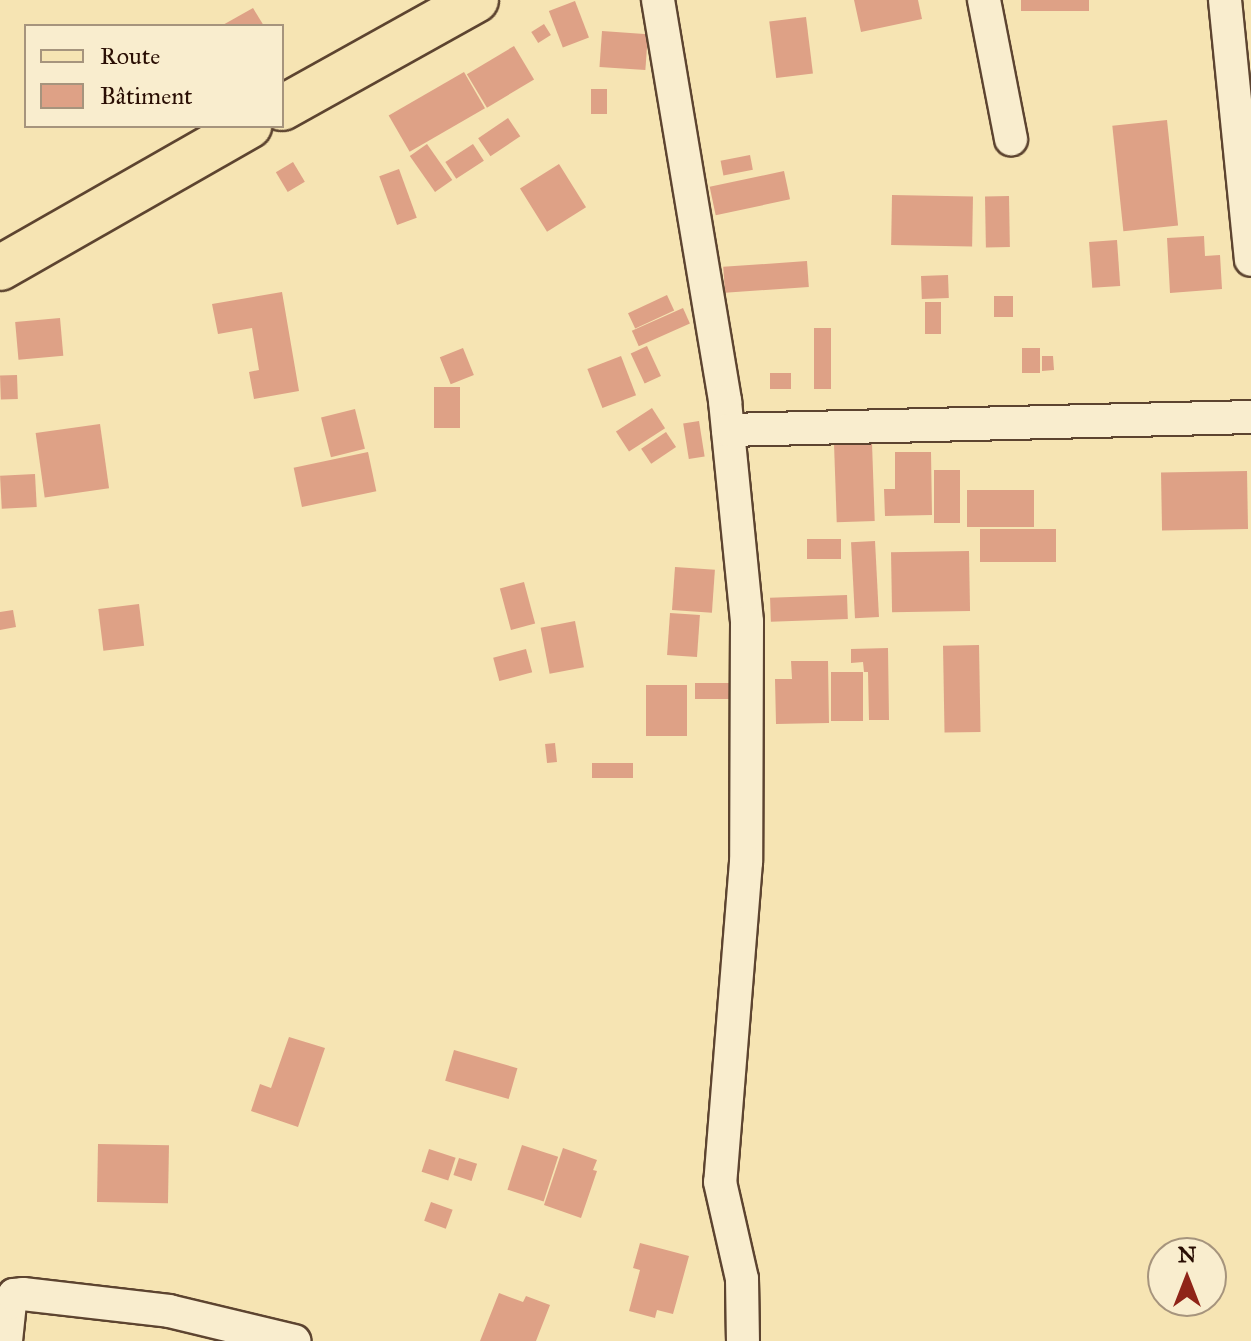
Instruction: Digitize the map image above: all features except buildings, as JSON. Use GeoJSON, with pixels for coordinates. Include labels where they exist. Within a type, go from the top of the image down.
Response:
{"type":"FeatureCollection","features":[{"type":"Feature","properties":{"kind":"main road"},"geometry":{"type":"LineString","coordinates":[[284,107],[476,0]]}},
{"type":"Feature","properties":{"kind":"main road"},"geometry":{"type":"LineString","coordinates":[[0,268],[245,128]]}},
{"type":"Feature","properties":{"kind":"street"},"geometry":{"type":"LineString","coordinates":[[658,0],[728,430],[747,622],[746,847],[720,1182],[733,1227],[742,1279],[743,1341]]}},
{"type":"Feature","properties":{"kind":"street"},"geometry":{"type":"LineString","coordinates":[[984,0],[1011,139]]}},
{"type":"Feature","properties":{"kind":"street"},"geometry":{"type":"LineString","coordinates":[[1225,0],[1251,260]]}},
{"type":"Feature","properties":{"kind":"street"},"geometry":{"type":"LineString","coordinates":[[728,430],[1251,417]]}},
{"type":"Feature","properties":{"kind":"street"},"geometry":{"type":"LineString","coordinates":[[6,1341],[10,1303],[14,1295],[23,1294],[169,1311],[294,1341]]}}]}
